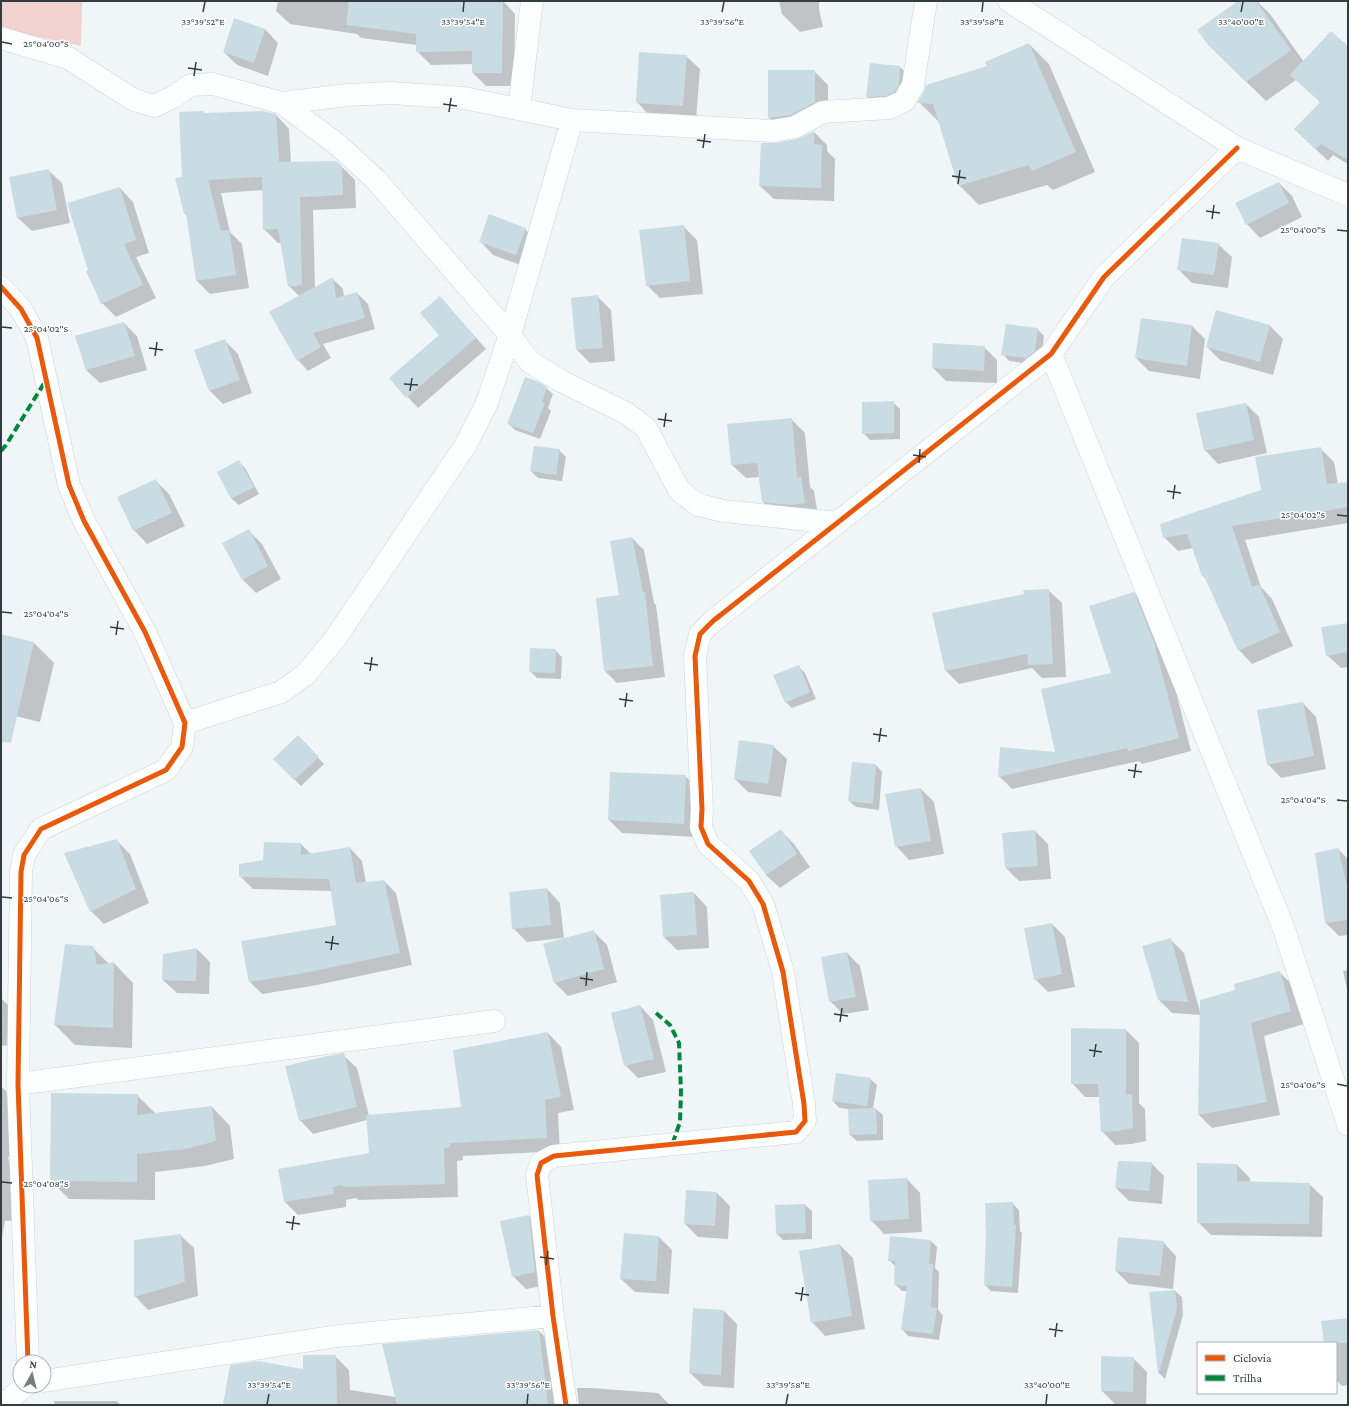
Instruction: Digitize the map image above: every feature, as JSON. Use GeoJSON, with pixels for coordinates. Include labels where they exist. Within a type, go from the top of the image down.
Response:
{"type":"FeatureCollection","features":[{"type":"Feature","properties":{"kind":"street"},"geometry":{"type":"LineString","coordinates":[[519,109],[532,1]]}},
{"type":"Feature","properties":{"kind":"street"},"geometry":{"type":"LineString","coordinates":[[282,103],[347,95],[392,93],[464,98],[572,120],[773,131],[795,127],[823,112],[888,108],[904,101],[913,85],[926,1]]}},
{"type":"Feature","properties":{"kind":"street"},"geometry":{"type":"LineString","coordinates":[[1010,1],[1237,148],[1348,195]]}},
{"type":"Feature","properties":{"kind":"street"},"geometry":{"type":"LineString","coordinates":[[1,38],[68,58],[134,100],[154,106],[173,97],[191,85],[213,84],[282,103],[338,146],[375,179],[510,335],[530,362],[561,381],[626,412],[646,428],[679,490],[698,505],[724,511],[837,523]]}},
{"type":"Feature","properties":{"kind":"street"},"geometry":{"type":"LineString","coordinates":[[185,723],[281,692],[305,675],[330,645],[466,446],[486,405],[510,335],[572,120]]}},
{"type":"Feature","properties":{"kind":"street"},"geometry":{"type":"LineString","coordinates":[[566,1405],[553,1316],[537,1176],[541,1163],[554,1156],[796,1132],[805,1121],[804,1104],[783,972],[763,904],[749,881],[708,844],[701,827],[702,809],[695,656],[700,634],[713,621],[1051,354],[1104,277],[1237,148]]}},
{"type":"Feature","properties":{"kind":"street"},"geometry":{"type":"LineString","coordinates":[[1,287],[21,309],[37,338],[69,485],[84,522],[146,632],[185,723],[182,747],[166,770],[41,829],[24,855],[21,872],[18,1084],[28,1354]]}},
{"type":"Feature","properties":{"kind":"street"},"geometry":{"type":"LineString","coordinates":[[1051,354],[1284,929],[1348,1124]]}},
{"type":"Feature","properties":{"kind":"street"},"geometry":{"type":"LineString","coordinates":[[18,1084],[494,1021]]}},
{"type":"Feature","properties":{"kind":"street"},"geometry":{"type":"LineString","coordinates":[[52,1380],[338,1336],[553,1316]]}},
{"type":"Feature","properties":{"kind":"street"},"geometry":{"type":"LineString","coordinates":[[5,1403],[16,1394]]}},
{"type":"Feature","properties":{"kind":"shaded area"},"geometry":{"type":"Polygon","coordinates":[[[1,1],[82,1],[81,46],[1,29],[1,1]]]}},
{"type":"Feature","properties":{"kind":"building"},"geometry":{"type":"Polygon","coordinates":[[[349,1],[503,1],[502,73],[472,73],[472,51],[416,52],[416,34],[346,25],[349,1]]]}},
{"type":"Feature","properties":{"kind":"building"},"geometry":{"type":"Polygon","coordinates":[[[1238,1],[1256,1],[1291,50],[1246,82],[1208,45],[1197,30],[1238,1]]]}},
{"type":"Feature","properties":{"kind":"building"},"geometry":{"type":"Polygon","coordinates":[[[234,18],[265,29],[254,63],[223,52],[234,18]]]}},
{"type":"Feature","properties":{"kind":"building"},"geometry":{"type":"Polygon","coordinates":[[[1331,31],[1348,46],[1348,160],[1321,144],[1315,149],[1294,129],[1320,102],[1290,75],[1331,31]]]}},
{"type":"Feature","properties":{"kind":"building"},"geometry":{"type":"Polygon","coordinates":[[[1029,43],[1076,152],[1032,171],[1029,165],[958,186],[933,104],[917,103],[926,85],[987,66],[985,62],[1029,43]]]}},
{"type":"Feature","properties":{"kind":"building"},"geometry":{"type":"Polygon","coordinates":[[[639,52],[687,55],[683,106],[636,103],[639,52]]]}},
{"type":"Feature","properties":{"kind":"building"},"geometry":{"type":"Polygon","coordinates":[[[870,63],[900,66],[899,85],[895,91],[886,96],[866,97],[870,63]]]}},
{"type":"Feature","properties":{"kind":"building"},"geometry":{"type":"Polygon","coordinates":[[[768,70],[815,70],[815,102],[791,115],[768,118],[768,70]]]}},
{"type":"Feature","properties":{"kind":"building"},"geometry":{"type":"Polygon","coordinates":[[[203,111],[203,113],[263,111],[276,114],[279,162],[336,161],[342,166],[343,195],[300,197],[302,285],[288,287],[278,229],[263,230],[262,177],[208,180],[221,231],[229,230],[236,275],[196,281],[186,213],[184,214],[175,178],[182,177],[179,112],[203,111]]]}},
{"type":"Feature","properties":{"kind":"building"},"geometry":{"type":"Polygon","coordinates":[[[815,131],[814,144],[822,145],[821,188],[759,186],[761,143],[775,143],[797,139],[815,131]]]}},
{"type":"Feature","properties":{"kind":"building"},"geometry":{"type":"Polygon","coordinates":[[[49,169],[57,210],[17,218],[9,177],[49,169]]]}},
{"type":"Feature","properties":{"kind":"building"},"geometry":{"type":"Polygon","coordinates":[[[1279,182],[1289,203],[1246,225],[1235,203],[1279,182]]]}},
{"type":"Feature","properties":{"kind":"building"},"geometry":{"type":"Polygon","coordinates":[[[120,187],[136,240],[124,244],[143,285],[101,304],[86,271],[88,270],[67,203],[120,187]]]}},
{"type":"Feature","properties":{"kind":"building"},"geometry":{"type":"Polygon","coordinates":[[[489,214],[526,228],[516,255],[479,242],[489,214]]]}},
{"type":"Feature","properties":{"kind":"building"},"geometry":{"type":"Polygon","coordinates":[[[684,225],[690,281],[646,286],[639,230],[684,225]]]}},
{"type":"Feature","properties":{"kind":"building"},"geometry":{"type":"Polygon","coordinates":[[[1182,238],[1219,243],[1214,275],[1177,270],[1182,238]]]}},
{"type":"Feature","properties":{"kind":"building"},"geometry":{"type":"Polygon","coordinates":[[[333,277],[336,298],[357,292],[365,318],[313,333],[321,347],[297,361],[269,312],[333,277]]]}},
{"type":"Feature","properties":{"kind":"building"},"geometry":{"type":"Polygon","coordinates":[[[598,295],[603,348],[576,350],[571,298],[598,295]]]}},
{"type":"Feature","properties":{"kind":"building"},"geometry":{"type":"Polygon","coordinates":[[[440,296],[476,338],[406,398],[389,378],[439,335],[420,313],[440,296]]]}},
{"type":"Feature","properties":{"kind":"building"},"geometry":{"type":"Polygon","coordinates":[[[1216,310],[1270,325],[1260,362],[1206,347],[1216,310]]]}},
{"type":"Feature","properties":{"kind":"building"},"geometry":{"type":"Polygon","coordinates":[[[1141,318],[1192,325],[1187,366],[1135,358],[1141,318]]]}},
{"type":"Feature","properties":{"kind":"building"},"geometry":{"type":"Polygon","coordinates":[[[124,322],[135,356],[86,370],[75,336],[124,322]]]}},
{"type":"Feature","properties":{"kind":"building"},"geometry":{"type":"Polygon","coordinates":[[[1006,324],[1038,328],[1035,351],[1026,358],[1001,355],[1006,324]]]}},
{"type":"Feature","properties":{"kind":"building"},"geometry":{"type":"Polygon","coordinates":[[[225,339],[240,380],[209,391],[194,350],[225,339]]]}},
{"type":"Feature","properties":{"kind":"building"},"geometry":{"type":"Polygon","coordinates":[[[933,343],[985,346],[984,371],[932,368],[933,343]]]}},
{"type":"Feature","properties":{"kind":"building"},"geometry":{"type":"Polygon","coordinates":[[[525,377],[539,382],[547,387],[542,402],[545,403],[533,433],[507,424],[525,377]]]}},
{"type":"Feature","properties":{"kind":"building"},"geometry":{"type":"Polygon","coordinates":[[[894,401],[894,433],[862,434],[862,402],[894,401]]]}},
{"type":"Feature","properties":{"kind":"building"},"geometry":{"type":"Polygon","coordinates":[[[1246,403],[1254,440],[1204,451],[1196,413],[1246,403]]]}},
{"type":"Feature","properties":{"kind":"building"},"geometry":{"type":"Polygon","coordinates":[[[792,418],[797,477],[801,477],[805,503],[790,505],[762,502],[757,463],[731,465],[727,424],[792,418]]]}},
{"type":"Feature","properties":{"kind":"building"},"geometry":{"type":"Polygon","coordinates":[[[534,446],[560,449],[556,475],[530,471],[534,446]]]}},
{"type":"Feature","properties":{"kind":"building"},"geometry":{"type":"Polygon","coordinates":[[[1321,447],[1327,484],[1348,482],[1348,507],[1232,526],[1252,587],[1259,584],[1280,632],[1238,651],[1204,576],[1202,576],[1187,534],[1163,538],[1160,524],[1261,490],[1255,457],[1321,447]]]}},
{"type":"Feature","properties":{"kind":"building"},"geometry":{"type":"Polygon","coordinates":[[[239,460],[254,487],[231,499],[217,472],[239,460]]]}},
{"type":"Feature","properties":{"kind":"building"},"geometry":{"type":"Polygon","coordinates":[[[156,479],[172,513],[133,531],[117,497],[156,479]]]}},
{"type":"Feature","properties":{"kind":"building"},"geometry":{"type":"Polygon","coordinates":[[[249,529],[268,566],[242,580],[222,543],[249,529]]]}},
{"type":"Feature","properties":{"kind":"building"},"geometry":{"type":"Polygon","coordinates":[[[632,537],[643,592],[645,592],[653,666],[604,671],[596,598],[619,595],[610,541],[632,537]]]}},
{"type":"Feature","properties":{"kind":"building"},"geometry":{"type":"Polygon","coordinates":[[[1049,589],[1053,664],[1028,665],[1027,654],[945,671],[932,613],[1024,594],[1023,590],[1049,589]]]}},
{"type":"Feature","properties":{"kind":"building"},"geometry":{"type":"Polygon","coordinates":[[[1134,592],[1156,647],[1179,738],[1128,751],[1127,748],[998,777],[1000,747],[1055,752],[1041,689],[1111,673],[1089,606],[1134,592]]]}},
{"type":"Feature","properties":{"kind":"building"},"geometry":{"type":"Polygon","coordinates":[[[1348,623],[1348,652],[1326,656],[1321,627],[1348,623]]]}},
{"type":"Feature","properties":{"kind":"building"},"geometry":{"type":"Polygon","coordinates":[[[1,634],[34,642],[11,743],[1,742],[1,634]]]}},
{"type":"Feature","properties":{"kind":"building"},"geometry":{"type":"Polygon","coordinates":[[[530,648],[556,649],[555,673],[529,672],[530,648]]]}},
{"type":"Feature","properties":{"kind":"building"},"geometry":{"type":"Polygon","coordinates":[[[799,665],[810,692],[785,703],[773,675],[799,665]]]}},
{"type":"Feature","properties":{"kind":"building"},"geometry":{"type":"Polygon","coordinates":[[[1303,702],[1314,756],[1267,765],[1257,710],[1303,702]]]}},
{"type":"Feature","properties":{"kind":"building"},"geometry":{"type":"Polygon","coordinates":[[[298,735],[319,757],[294,780],[273,759],[298,735]]]}},
{"type":"Feature","properties":{"kind":"building"},"geometry":{"type":"Polygon","coordinates":[[[739,740],[774,745],[768,784],[734,779],[739,740]]]}},
{"type":"Feature","properties":{"kind":"building"},"geometry":{"type":"Polygon","coordinates":[[[852,762],[876,764],[873,804],[848,801],[852,762]]]}},
{"type":"Feature","properties":{"kind":"building"},"geometry":{"type":"Polygon","coordinates":[[[610,772],[686,775],[684,824],[608,820],[610,772]]]}},
{"type":"Feature","properties":{"kind":"building"},"geometry":{"type":"Polygon","coordinates":[[[921,788],[931,841],[895,847],[885,794],[921,788]]]}},
{"type":"Feature","properties":{"kind":"building"},"geometry":{"type":"Polygon","coordinates":[[[781,829],[797,854],[766,875],[749,851],[781,829]]]}},
{"type":"Feature","properties":{"kind":"building"},"geometry":{"type":"Polygon","coordinates":[[[1035,830],[1038,866],[1005,868],[1002,833],[1035,830]]]}},
{"type":"Feature","properties":{"kind":"building"},"geometry":{"type":"Polygon","coordinates":[[[117,839],[136,889],[90,912],[64,853],[117,839]]]}},
{"type":"Feature","properties":{"kind":"building"},"geometry":{"type":"Polygon","coordinates":[[[264,842],[301,843],[301,855],[350,847],[356,883],[384,880],[400,953],[299,974],[249,982],[241,941],[336,925],[329,879],[239,877],[239,864],[263,860],[264,842]]]}},
{"type":"Feature","properties":{"kind":"building"},"geometry":{"type":"Polygon","coordinates":[[[1338,848],[1348,890],[1348,920],[1325,923],[1315,853],[1338,848]]]}},
{"type":"Feature","properties":{"kind":"building"},"geometry":{"type":"Polygon","coordinates":[[[547,888],[551,925],[512,929],[509,892],[547,888]]]}},
{"type":"Feature","properties":{"kind":"building"},"geometry":{"type":"Polygon","coordinates":[[[694,892],[697,935],[663,937],[660,895],[694,892]]]}},
{"type":"Feature","properties":{"kind":"building"},"geometry":{"type":"Polygon","coordinates":[[[1052,923],[1062,974],[1034,980],[1024,928],[1052,923]]]}},
{"type":"Feature","properties":{"kind":"building"},"geometry":{"type":"Polygon","coordinates":[[[594,930],[604,969],[554,983],[543,944],[594,930]]]}},
{"type":"Feature","properties":{"kind":"building"},"geometry":{"type":"Polygon","coordinates":[[[1171,938],[1188,1002],[1158,1000],[1142,946],[1171,938]]]}},
{"type":"Feature","properties":{"kind":"building"},"geometry":{"type":"Polygon","coordinates":[[[65,944],[93,946],[97,965],[114,962],[113,1028],[54,1025],[65,944]]]}},
{"type":"Feature","properties":{"kind":"building"},"geometry":{"type":"Polygon","coordinates":[[[197,948],[196,981],[162,980],[163,954],[197,948]]]}},
{"type":"Feature","properties":{"kind":"building"},"geometry":{"type":"Polygon","coordinates":[[[847,952],[856,997],[829,1002],[821,957],[847,952]]]}},
{"type":"Feature","properties":{"kind":"building"},"geometry":{"type":"Polygon","coordinates":[[[1280,971],[1291,1011],[1251,1023],[1267,1102],[1198,1115],[1200,1000],[1235,990],[1234,984],[1280,971]]]}},
{"type":"Feature","properties":{"kind":"building"},"geometry":{"type":"Polygon","coordinates":[[[640,1005],[654,1059],[624,1066],[611,1013],[640,1005]]]}},
{"type":"Feature","properties":{"kind":"building"},"geometry":{"type":"Polygon","coordinates":[[[1071,1028],[1126,1029],[1126,1095],[1132,1094],[1133,1128],[1101,1132],[1098,1084],[1071,1084],[1071,1028]]]}},
{"type":"Feature","properties":{"kind":"building"},"geometry":{"type":"Polygon","coordinates":[[[548,1032],[561,1097],[545,1100],[547,1138],[450,1143],[450,1147],[444,1148],[445,1184],[343,1187],[343,1185],[333,1187],[334,1194],[284,1202],[278,1169],[369,1153],[366,1115],[461,1107],[453,1050],[548,1032]]]}},
{"type":"Feature","properties":{"kind":"building"},"geometry":{"type":"Polygon","coordinates":[[[344,1053],[357,1107],[299,1121],[285,1066],[344,1053]]]}},
{"type":"Feature","properties":{"kind":"building"},"geometry":{"type":"Polygon","coordinates":[[[836,1073],[871,1078],[867,1106],[832,1101],[836,1073]]]}},
{"type":"Feature","properties":{"kind":"building"},"geometry":{"type":"Polygon","coordinates":[[[51,1093],[138,1094],[137,1115],[212,1106],[216,1141],[186,1149],[137,1154],[137,1182],[50,1181],[51,1093]]]}},
{"type":"Feature","properties":{"kind":"building"},"geometry":{"type":"Polygon","coordinates":[[[876,1108],[877,1134],[849,1135],[848,1109],[876,1108]]]}},
{"type":"Feature","properties":{"kind":"building"},"geometry":{"type":"Polygon","coordinates":[[[1118,1161],[1152,1162],[1149,1191],[1115,1188],[1118,1161]]]}},
{"type":"Feature","properties":{"kind":"building"},"geometry":{"type":"Polygon","coordinates":[[[1197,1163],[1237,1164],[1237,1181],[1310,1183],[1309,1224],[1197,1223],[1197,1163]]]}},
{"type":"Feature","properties":{"kind":"building"},"geometry":{"type":"Polygon","coordinates":[[[907,1178],[909,1219],[870,1221],[868,1180],[907,1178]]]}},
{"type":"Feature","properties":{"kind":"building"},"geometry":{"type":"Polygon","coordinates":[[[686,1190],[717,1192],[715,1226],[684,1224],[686,1190]]]}},
{"type":"Feature","properties":{"kind":"building"},"geometry":{"type":"Polygon","coordinates":[[[1013,1202],[1014,1225],[1016,1225],[1012,1287],[984,1285],[986,1233],[985,1203],[1013,1202]]]}},
{"type":"Feature","properties":{"kind":"building"},"geometry":{"type":"Polygon","coordinates":[[[805,1204],[806,1233],[776,1234],[775,1205],[805,1204]]]}},
{"type":"Feature","properties":{"kind":"building"},"geometry":{"type":"Polygon","coordinates":[[[529,1215],[535,1272],[512,1277],[500,1221],[529,1215]]]}},
{"type":"Feature","properties":{"kind":"building"},"geometry":{"type":"Polygon","coordinates":[[[624,1233],[659,1236],[656,1281],[620,1279],[624,1233]]]}},
{"type":"Feature","properties":{"kind":"building"},"geometry":{"type":"Polygon","coordinates":[[[181,1234],[185,1282],[134,1297],[134,1240],[181,1234]]]}},
{"type":"Feature","properties":{"kind":"building"},"geometry":{"type":"Polygon","coordinates":[[[890,1236],[931,1240],[929,1264],[933,1264],[931,1307],[937,1308],[933,1334],[901,1330],[907,1286],[894,1285],[895,1261],[888,1261],[890,1236]]]}},
{"type":"Feature","properties":{"kind":"building"},"geometry":{"type":"Polygon","coordinates":[[[1118,1237],[1164,1241],[1160,1276],[1115,1271],[1118,1237]]]}},
{"type":"Feature","properties":{"kind":"building"},"geometry":{"type":"Polygon","coordinates":[[[840,1244],[852,1316],[811,1323],[799,1251],[840,1244]]]}},
{"type":"Feature","properties":{"kind":"building"},"geometry":{"type":"Polygon","coordinates":[[[1175,1290],[1177,1308],[1158,1373],[1149,1292],[1175,1290]]]}},
{"type":"Feature","properties":{"kind":"building"},"geometry":{"type":"Polygon","coordinates":[[[693,1308],[724,1310],[721,1375],[689,1373],[693,1308]]]}},
{"type":"Feature","properties":{"kind":"building"},"geometry":{"type":"Polygon","coordinates":[[[1348,1318],[1348,1343],[1324,1342],[1321,1321],[1348,1318]]]}},
{"type":"Feature","properties":{"kind":"building"},"geometry":{"type":"Polygon","coordinates":[[[539,1330],[548,1405],[397,1405],[382,1344],[539,1330]]]}},
{"type":"Feature","properties":{"kind":"building"},"geometry":{"type":"Polygon","coordinates":[[[303,1355],[336,1355],[337,1405],[223,1405],[230,1365],[258,1361],[303,1369],[303,1355]]]}},
{"type":"Feature","properties":{"kind":"building"},"geometry":{"type":"Polygon","coordinates":[[[1101,1356],[1134,1357],[1133,1392],[1101,1391],[1101,1356]]]}},
{"type":"Feature","properties":{"kind":"marked path"},"geometry":{"type":"LineString","coordinates":[[1,451],[46,380]]}},
{"type":"Feature","properties":{"kind":"marked path"},"geometry":{"type":"LineString","coordinates":[[656,1013],[670,1025],[679,1043],[681,1092],[680,1122],[672,1145]]}},
{"type":"Feature","properties":{"kind":"cycle path"},"geometry":{"type":"LineString","coordinates":[[566,1405],[553,1316],[537,1175],[541,1163],[554,1156],[796,1132],[805,1121],[804,1104],[783,972],[763,904],[749,881],[708,844],[701,827],[702,809],[695,656],[700,634],[713,621],[1051,354],[1104,277],[1237,148]]}},
{"type":"Feature","properties":{"kind":"cycle path"},"geometry":{"type":"LineString","coordinates":[[1,287],[21,309],[37,338],[69,485],[84,521],[145,632],[185,723],[182,747],[166,770],[41,829],[24,855],[21,872],[18,1084],[28,1354]]}}]}
